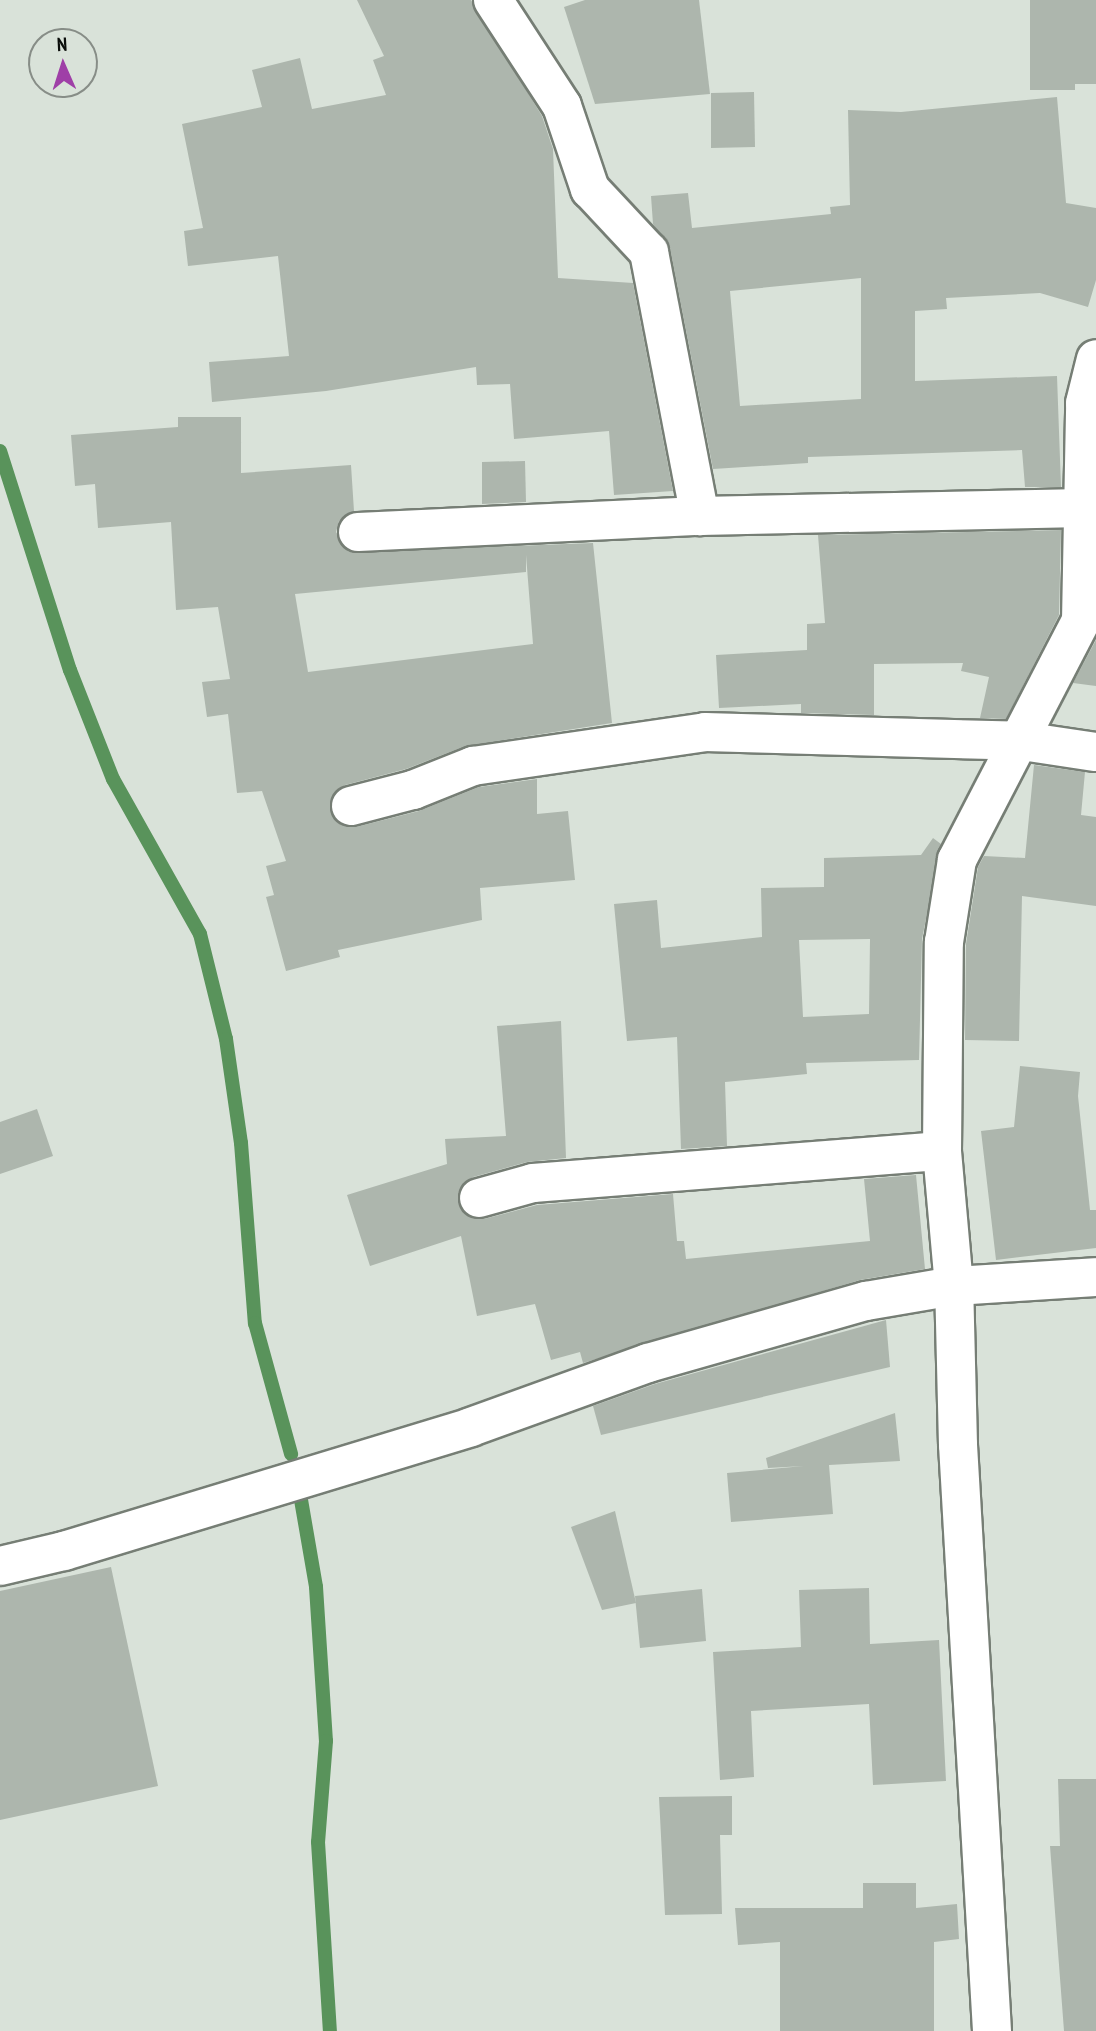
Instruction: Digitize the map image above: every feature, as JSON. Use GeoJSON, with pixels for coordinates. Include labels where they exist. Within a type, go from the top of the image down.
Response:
{"type":"FeatureCollection","features":[{"type":"Feature","properties":{"kind":"street"},"geometry":{"type":"LineString","coordinates":[[493,0],[562,106],[590,189],[649,252],[700,516]]}},
{"type":"Feature","properties":{"kind":"street"},"geometry":{"type":"LineString","coordinates":[[992,2031],[958,1459],[954,1286],[942,1151],[944,942],[957,860],[1022,741],[1080,621],[1083,508],[1096,359]]}},
{"type":"Feature","properties":{"kind":"street"},"geometry":{"type":"LineString","coordinates":[[358,532],[700,516],[1083,508]]}},
{"type":"Feature","properties":{"kind":"street"},"geometry":{"type":"LineString","coordinates":[[351,806],[413,790],[473,766],[651,737],[705,732],[1022,741],[1096,752]]}},
{"type":"Feature","properties":{"kind":"street"},"geometry":{"type":"LineString","coordinates":[[479,1198],[533,1183],[942,1151]]}},
{"type":"Feature","properties":{"kind":"street"},"geometry":{"type":"LineString","coordinates":[[0,1566],[64,1551],[471,1427],[721,1341],[866,1301],[954,1286],[1096,1278]]}},
{"type":"Feature","properties":{"kind":"building"},"geometry":{"type":"Polygon","coordinates":[[[357,0],[471,0],[542,116],[553,149],[558,278],[633,283],[673,491],[614,495],[609,431],[514,439],[510,384],[477,385],[476,367],[326,391],[212,402],[209,362],[289,356],[278,256],[188,266],[184,231],[203,228],[182,124],[262,107],[252,70],[300,58],[312,109],[386,95],[373,60],[384,56],[357,0]]]}},
{"type":"Feature","properties":{"kind":"building"},"geometry":{"type":"Polygon","coordinates":[[[585,0],[699,0],[710,94],[595,104],[564,7],[585,0]]]}},
{"type":"Feature","properties":{"kind":"building"},"geometry":{"type":"Polygon","coordinates":[[[1030,0],[1096,0],[1096,84],[1075,84],[1075,90],[1030,90],[1030,0]]]}},
{"type":"Feature","properties":{"kind":"building"},"geometry":{"type":"Polygon","coordinates":[[[754,92],[755,147],[711,148],[711,93],[754,92]]]}},
{"type":"Feature","properties":{"kind":"building"},"geometry":{"type":"Polygon","coordinates":[[[1057,97],[1066,203],[1096,208],[1096,280],[1088,307],[1040,293],[946,298],[947,309],[915,311],[915,381],[1057,376],[1061,487],[1025,487],[1022,450],[808,457],[808,463],[713,469],[670,248],[653,224],[651,196],[688,193],[692,228],[831,214],[830,207],[850,205],[848,110],[901,112],[1057,97]],[[861,278],[730,291],[740,406],[861,399],[861,278]]]}},
{"type":"Feature","properties":{"kind":"building"},"geometry":{"type":"Polygon","coordinates":[[[178,417],[241,417],[241,473],[351,465],[354,511],[339,521],[336,532],[349,552],[593,543],[612,723],[465,746],[406,769],[345,785],[330,801],[336,822],[356,827],[419,811],[479,787],[537,779],[537,814],[568,811],[575,880],[480,888],[482,920],[338,950],[340,957],[286,971],[266,897],[274,895],[266,866],[286,861],[262,791],[237,793],[228,714],[207,717],[202,682],[230,679],[218,607],[176,610],[171,522],[98,528],[95,484],[75,486],[71,435],[178,427],[178,417]],[[526,555],[526,572],[295,594],[308,672],[533,644],[526,555]]]}},
{"type":"Feature","properties":{"kind":"building"},"geometry":{"type":"Polygon","coordinates":[[[525,461],[526,502],[482,504],[482,462],[525,461]]]}},
{"type":"Feature","properties":{"kind":"building"},"geometry":{"type":"Polygon","coordinates":[[[1061,530],[1059,615],[1006,719],[980,718],[989,677],[961,671],[963,663],[874,664],[874,715],[801,713],[801,704],[719,708],[716,655],[807,650],[807,624],[825,623],[818,535],[1061,530]]]}},
{"type":"Feature","properties":{"kind":"building"},"geometry":{"type":"Polygon","coordinates":[[[1096,640],[1096,686],[1073,683],[1096,640]]]}},
{"type":"Feature","properties":{"kind":"building"},"geometry":{"type":"Polygon","coordinates":[[[1034,765],[1085,772],[1081,815],[1096,817],[1096,906],[1022,896],[1019,1041],[965,1040],[966,944],[978,867],[984,856],[1025,858],[1034,765]]]}},
{"type":"Feature","properties":{"kind":"building"},"geometry":{"type":"Polygon","coordinates":[[[933,838],[941,844],[922,939],[919,1060],[806,1063],[807,1074],[725,1082],[727,1146],[681,1149],[677,1037],[627,1041],[614,904],[657,900],[661,948],[762,937],[761,888],[824,887],[824,858],[921,855],[933,838]],[[870,939],[799,940],[803,1017],[869,1014],[870,939]]]}},
{"type":"Feature","properties":{"kind":"building"},"geometry":{"type":"Polygon","coordinates":[[[561,1021],[566,1158],[527,1162],[473,1177],[458,1193],[464,1214],[484,1219],[537,1205],[673,1194],[677,1241],[684,1241],[686,1259],[870,1241],[864,1179],[916,1175],[925,1269],[860,1280],[583,1363],[580,1352],[551,1360],[535,1304],[477,1316],[461,1236],[370,1266],[347,1195],[447,1164],[445,1139],[506,1136],[497,1026],[561,1021]]]}},
{"type":"Feature","properties":{"kind":"building"},"geometry":{"type":"Polygon","coordinates":[[[1020,1066],[1080,1072],[1078,1096],[1090,1210],[1096,1210],[1096,1248],[996,1260],[981,1131],[1014,1127],[1020,1066]]]}},
{"type":"Feature","properties":{"kind":"building"},"geometry":{"type":"Polygon","coordinates":[[[37,1109],[53,1156],[0,1174],[0,1122],[37,1109]]]}},
{"type":"Feature","properties":{"kind":"building"},"geometry":{"type":"Polygon","coordinates":[[[886,1320],[890,1367],[601,1435],[593,1406],[655,1384],[886,1320]]]}},
{"type":"Feature","properties":{"kind":"building"},"geometry":{"type":"Polygon","coordinates":[[[895,1413],[900,1461],[829,1465],[833,1514],[731,1522],[727,1473],[804,1466],[768,1468],[766,1458],[895,1413]]]}},
{"type":"Feature","properties":{"kind":"building"},"geometry":{"type":"Polygon","coordinates":[[[615,1511],[636,1603],[602,1610],[571,1527],[615,1511]]]}},
{"type":"Feature","properties":{"kind":"building"},"geometry":{"type":"Polygon","coordinates":[[[111,1567],[158,1786],[0,1820],[0,1591],[111,1567]]]}},
{"type":"Feature","properties":{"kind":"building"},"geometry":{"type":"Polygon","coordinates":[[[869,1588],[870,1644],[939,1640],[946,1781],[873,1785],[869,1704],[751,1711],[754,1777],[720,1780],[713,1652],[801,1647],[799,1590],[869,1588]]]}},
{"type":"Feature","properties":{"kind":"building"},"geometry":{"type":"Polygon","coordinates":[[[702,1589],[706,1641],[640,1648],[635,1596],[702,1589]]]}},
{"type":"Feature","properties":{"kind":"building"},"geometry":{"type":"Polygon","coordinates":[[[1058,1779],[1096,1779],[1096,2031],[1064,2031],[1050,1846],[1060,1846],[1058,1779]]]}},
{"type":"Feature","properties":{"kind":"building"},"geometry":{"type":"Polygon","coordinates":[[[732,1796],[732,1835],[720,1835],[722,1914],[665,1915],[659,1797],[732,1796]]]}},
{"type":"Feature","properties":{"kind":"building"},"geometry":{"type":"Polygon","coordinates":[[[863,1883],[916,1883],[916,1908],[957,1904],[959,1939],[934,1942],[934,2031],[780,2031],[780,1942],[738,1945],[735,1908],[863,1908],[863,1883]]]}},
{"type":"Feature","properties":{"kind":"waterway"},"geometry":{"type":"LineString","coordinates":[[0,451],[70,670],[113,779],[200,934],[226,1039],[241,1143],[255,1323],[291,1454]]}},
{"type":"Feature","properties":{"kind":"waterway"},"geometry":{"type":"LineString","coordinates":[[300,1494],[316,1587],[326,1741],[318,1842],[330,2031]]}}]}
